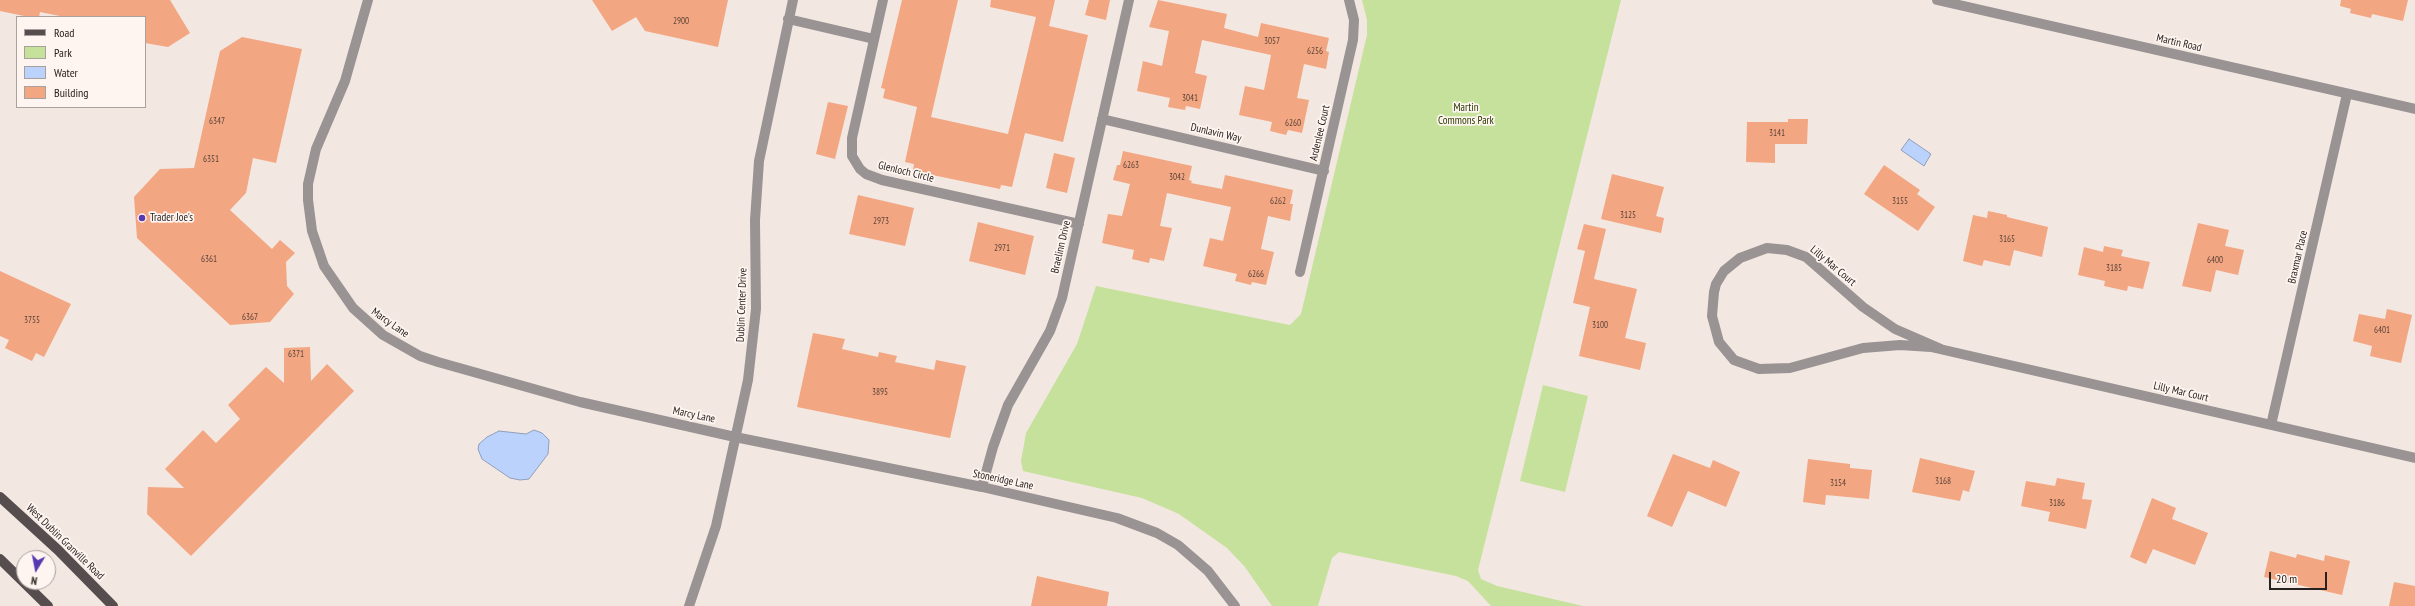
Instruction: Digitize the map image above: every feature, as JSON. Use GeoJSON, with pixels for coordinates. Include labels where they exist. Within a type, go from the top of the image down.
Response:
{"type":"FeatureCollection","features":[{"type":"Feature","properties":{"kind":"main road","name":"West Dublin Granville Road"},"geometry":{"type":"LineString","coordinates":[[0,497],[58,550],[113,606]]}},
{"type":"Feature","properties":{"kind":"main road"},"geometry":{"type":"LineString","coordinates":[[0,559],[48,606]]}},
{"type":"Feature","properties":{"kind":"street","name":"Marcy Lane"},"geometry":{"type":"LineString","coordinates":[[368,0],[346,81],[316,149],[308,184],[310,217],[317,251],[333,282],[353,308],[366,322],[383,335],[420,356],[580,402],[736,437]]}},
{"type":"Feature","properties":{"kind":"street","name":"Dublin Center Drive"},"geometry":{"type":"LineString","coordinates":[[689,606],[711,544],[748,380],[754,329],[756,284],[755,220],[759,161],[793,0]]}},
{"type":"Feature","properties":{"kind":"street","name":"Glenloch Circle"},"geometry":{"type":"LineString","coordinates":[[883,0],[852,138],[852,156],[860,169],[866,174],[882,180],[1079,224]]}},
{"type":"Feature","properties":{"kind":"street","name":"Braelinn Drive"},"geometry":{"type":"LineString","coordinates":[[982,487],[995,440],[1008,405],[1056,316],[1079,224],[1129,0]]}},
{"type":"Feature","properties":{"kind":"street","name":"Ardenlee Court"},"geometry":{"type":"LineString","coordinates":[[1300,272],[1355,32],[1354,20],[1348,0]]}},
{"type":"Feature","properties":{"kind":"street","name":"Martin Road"},"geometry":{"type":"LineString","coordinates":[[1937,0],[2415,110]]}},
{"type":"Feature","properties":{"kind":"street"},"geometry":{"type":"LineString","coordinates":[[788,19],[874,39]]}},
{"type":"Feature","properties":{"kind":"street","name":"Braxmar Place"},"geometry":{"type":"LineString","coordinates":[[2271,425],[2347,94]]}},
{"type":"Feature","properties":{"kind":"street","name":"Dunlavin Way"},"geometry":{"type":"LineString","coordinates":[[1102,119],[1324,171]]}},
{"type":"Feature","properties":{"kind":"street","name":"Lilly Mar Court"},"geometry":{"type":"LineString","coordinates":[[1941,349],[1895,328],[1863,307],[1806,257],[1787,250],[1767,248],[1740,258],[1719,278],[1714,292],[1712,316],[1719,342],[1734,360],[1754,368],[1768,370],[1790,368],[1851,350],[1868,347],[1900,345],[1941,349],[2415,458]]}},
{"type":"Feature","properties":{"kind":"street","name":"Stoneridge Lane"},"geometry":{"type":"LineString","coordinates":[[736,437],[982,487],[1117,518],[1157,533],[1195,558],[1221,586],[1235,606]]}},
{"type":"Feature","properties":{"kind":"green space","name":"Martin Commons Park"},"geometry":{"type":"Polygon","coordinates":[[[1362,0],[1621,0],[1478,570],[1481,579],[1497,586],[1583,606],[1491,606],[1468,581],[1456,576],[1339,552],[1332,558],[1318,606],[1272,606],[1245,567],[1227,548],[1179,514],[1142,498],[1023,471],[1021,461],[1026,433],[1077,344],[1096,286],[1290,325],[1301,314],[1367,35],[1367,20],[1362,0]]]}},
{"type":"Feature","properties":{"kind":"green space"},"geometry":{"type":"Polygon","coordinates":[[[1543,385],[1588,396],[1565,492],[1520,481],[1543,385]]]}},
{"type":"Feature","properties":{"kind":"water"},"geometry":{"type":"Polygon","coordinates":[[[1909,139],[1931,154],[1924,166],[1901,150],[1909,139]]]}},
{"type":"Feature","properties":{"kind":"water"},"geometry":{"type":"Polygon","coordinates":[[[534,430],[542,433],[549,440],[548,454],[529,479],[520,480],[510,478],[482,459],[478,449],[479,444],[487,437],[499,431],[526,434],[534,430]]]}},
{"type":"Feature","properties":{"kind":"building"},"geometry":{"type":"Polygon","coordinates":[[[0,0],[170,0],[190,33],[168,47],[146,43],[146,16],[60,16],[40,12],[39,16],[24,16],[0,11],[0,0]]]}},
{"type":"Feature","properties":{"kind":"building"},"geometry":{"type":"Polygon","coordinates":[[[592,0],[728,0],[718,47],[645,31],[636,17],[612,31],[592,0]]]}},
{"type":"Feature","properties":{"kind":"building"},"geometry":{"type":"Polygon","coordinates":[[[902,0],[958,0],[931,117],[1008,134],[1036,17],[990,7],[991,0],[1055,0],[1049,26],[1088,35],[1063,142],[1025,133],[1012,187],[1001,185],[1000,189],[913,171],[914,164],[905,162],[917,107],[883,98],[885,89],[881,88],[902,0]]]}},
{"type":"Feature","properties":{"kind":"building"},"geometry":{"type":"Polygon","coordinates":[[[1089,0],[1110,0],[1106,20],[1085,15],[1089,0]]]}},
{"type":"Feature","properties":{"kind":"building"},"geometry":{"type":"Polygon","coordinates":[[[1158,0],[1227,14],[1224,28],[1258,37],[1261,23],[1329,38],[1326,51],[1329,52],[1326,69],[1304,64],[1297,98],[1309,100],[1302,133],[1288,130],[1286,135],[1270,131],[1272,122],[1239,115],[1245,86],[1264,90],[1271,55],[1202,40],[1195,73],[1207,76],[1200,109],[1186,106],[1185,110],[1168,107],[1170,98],[1137,91],[1143,61],[1162,66],[1169,31],[1149,27],[1158,0]]]}},
{"type":"Feature","properties":{"kind":"building"},"geometry":{"type":"Polygon","coordinates":[[[2341,0],[2408,0],[2403,21],[2372,14],[2371,18],[2350,13],[2351,9],[2340,6],[2341,0]]]}},
{"type":"Feature","properties":{"kind":"building"},"geometry":{"type":"Polygon","coordinates":[[[242,37],[302,49],[276,163],[253,158],[246,193],[230,210],[272,249],[280,240],[295,253],[286,262],[287,286],[294,294],[270,322],[230,325],[137,238],[134,197],[160,169],[194,168],[220,51],[242,37]]]}},
{"type":"Feature","properties":{"kind":"building"},"geometry":{"type":"Polygon","coordinates":[[[828,102],[848,106],[835,159],[816,154],[828,102]]]}},
{"type":"Feature","properties":{"kind":"building"},"geometry":{"type":"Polygon","coordinates":[[[1788,119],[1808,119],[1807,144],[1775,144],[1775,163],[1746,162],[1747,122],[1788,122],[1788,119]]]}},
{"type":"Feature","properties":{"kind":"building"},"geometry":{"type":"Polygon","coordinates":[[[1123,151],[1192,166],[1189,180],[1192,181],[1191,183],[1222,189],[1225,175],[1293,190],[1290,204],[1293,204],[1290,221],[1268,216],[1261,249],[1274,252],[1266,285],[1252,282],[1251,285],[1235,281],[1237,274],[1203,266],[1210,238],[1223,241],[1231,207],[1167,193],[1160,226],[1172,228],[1164,261],[1150,258],[1149,263],[1132,259],[1134,250],[1102,243],[1108,214],[1122,216],[1130,184],[1113,180],[1117,165],[1120,165],[1123,151]]]}},
{"type":"Feature","properties":{"kind":"building"},"geometry":{"type":"Polygon","coordinates":[[[1054,153],[1075,158],[1067,193],[1046,188],[1054,153]]]}},
{"type":"Feature","properties":{"kind":"building"},"geometry":{"type":"Polygon","coordinates":[[[1884,165],[1920,190],[1917,194],[1935,207],[1918,231],[1864,194],[1884,165]]]}},
{"type":"Feature","properties":{"kind":"building"},"geometry":{"type":"Polygon","coordinates":[[[1612,174],[1664,187],[1656,216],[1664,218],[1661,233],[1601,219],[1612,174]]]}},
{"type":"Feature","properties":{"kind":"building"},"geometry":{"type":"Polygon","coordinates":[[[858,195],[914,208],[905,246],[849,234],[858,195]]]}},
{"type":"Feature","properties":{"kind":"building"},"geometry":{"type":"Polygon","coordinates":[[[1988,211],[2048,227],[2042,257],[2014,250],[2010,266],[1984,260],[1982,266],[1963,261],[1973,215],[1987,218],[1988,211]]]}},
{"type":"Feature","properties":{"kind":"building"},"geometry":{"type":"Polygon","coordinates":[[[978,222],[1034,236],[1025,275],[969,261],[978,222]]]}},
{"type":"Feature","properties":{"kind":"building"},"geometry":{"type":"Polygon","coordinates":[[[2198,223],[2229,230],[2225,246],[2244,250],[2238,275],[2216,270],[2211,292],[2182,286],[2198,223]]]}},
{"type":"Feature","properties":{"kind":"building"},"geometry":{"type":"Polygon","coordinates":[[[1584,224],[1606,229],[1594,279],[1637,289],[1625,338],[1646,343],[1640,370],[1579,356],[1590,307],[1573,303],[1585,251],[1577,249],[1584,224]]]}},
{"type":"Feature","properties":{"kind":"building"},"geometry":{"type":"Polygon","coordinates":[[[2104,246],[2123,250],[2121,256],[2150,262],[2143,289],[2128,286],[2127,291],[2104,286],[2105,281],[2078,275],[2084,247],[2103,252],[2104,246]]]}},
{"type":"Feature","properties":{"kind":"building"},"geometry":{"type":"Polygon","coordinates":[[[0,271],[71,304],[44,357],[36,353],[32,361],[5,348],[9,340],[0,336],[0,271]]]}},
{"type":"Feature","properties":{"kind":"building"},"geometry":{"type":"Polygon","coordinates":[[[2387,309],[2412,315],[2401,363],[2370,356],[2372,346],[2353,341],[2359,314],[2385,319],[2387,309]]]}},
{"type":"Feature","properties":{"kind":"building"},"geometry":{"type":"Polygon","coordinates":[[[813,333],[845,339],[842,349],[878,357],[879,352],[897,356],[895,362],[934,370],[936,360],[966,366],[950,438],[797,407],[813,333]]]}},
{"type":"Feature","properties":{"kind":"building"},"geometry":{"type":"Polygon","coordinates":[[[310,347],[311,381],[327,364],[354,391],[191,556],[147,514],[148,487],[184,488],[165,469],[203,430],[216,443],[240,419],[228,405],[266,367],[284,383],[284,348],[310,347]]]}},
{"type":"Feature","properties":{"kind":"building"},"geometry":{"type":"Polygon","coordinates":[[[1673,454],[1710,468],[1713,460],[1740,472],[1726,507],[1688,491],[1672,527],[1647,516],[1673,454]]]}},
{"type":"Feature","properties":{"kind":"building"},"geometry":{"type":"Polygon","coordinates":[[[1920,458],[1975,471],[1969,492],[1963,490],[1960,501],[1912,492],[1920,458]]]}},
{"type":"Feature","properties":{"kind":"building"},"geometry":{"type":"Polygon","coordinates":[[[1808,459],[1850,464],[1850,468],[1872,470],[1869,499],[1826,495],[1825,505],[1803,502],[1808,459]]]}},
{"type":"Feature","properties":{"kind":"building"},"geometry":{"type":"Polygon","coordinates":[[[2057,478],[2085,483],[2082,499],[2092,500],[2086,529],[2048,521],[2050,512],[2021,506],[2026,481],[2055,486],[2057,478]]]}},
{"type":"Feature","properties":{"kind":"building"},"geometry":{"type":"Polygon","coordinates":[[[2152,498],[2176,508],[2172,519],[2208,533],[2195,565],[2153,549],[2146,564],[2130,557],[2152,498]]]}},
{"type":"Feature","properties":{"kind":"building"},"geometry":{"type":"Polygon","coordinates":[[[2270,551],[2296,558],[2297,554],[2324,561],[2325,555],[2350,561],[2342,595],[2264,577],[2270,551]]]}},
{"type":"Feature","properties":{"kind":"building"},"geometry":{"type":"Polygon","coordinates":[[[1037,576],[1109,592],[1107,606],[1031,606],[1037,576]]]}},
{"type":"Feature","properties":{"kind":"building"},"geometry":{"type":"Polygon","coordinates":[[[2394,582],[2415,586],[2415,606],[2389,606],[2394,582]]]}},
{"type":"Feature","properties":{"kind":"place","name":"Trader Joe's"},"geometry":{"type":"Point","coordinates":[142,218]}}]}
